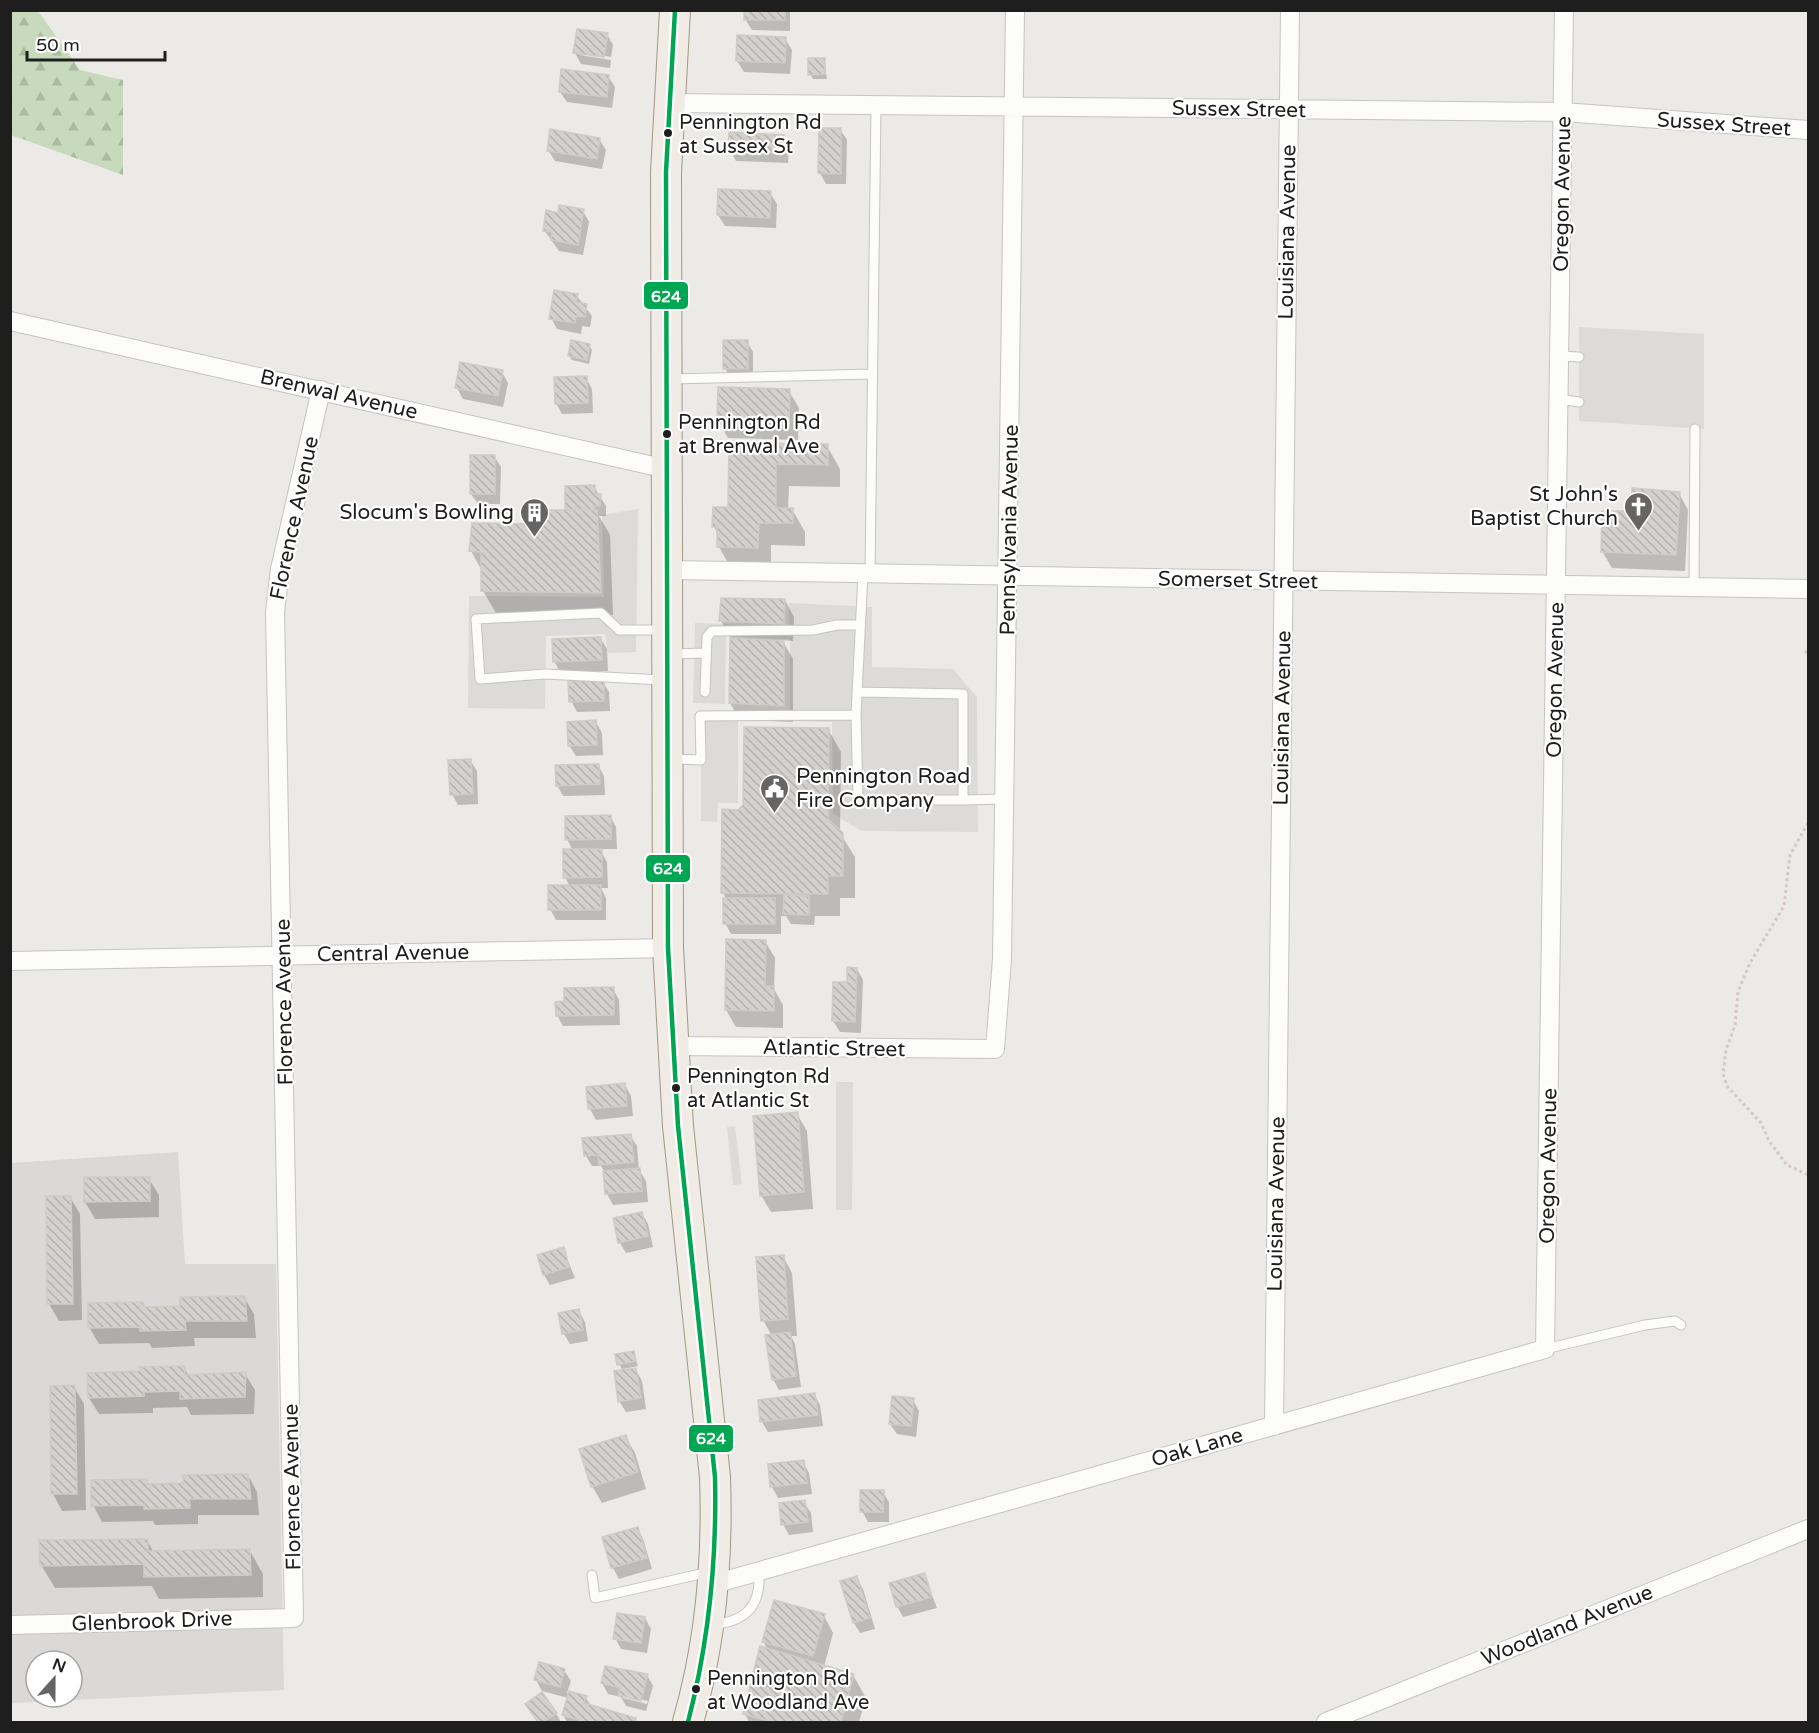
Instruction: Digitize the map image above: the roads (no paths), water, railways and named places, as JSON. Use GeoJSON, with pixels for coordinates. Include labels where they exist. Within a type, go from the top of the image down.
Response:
{"type":"FeatureCollection","features":[{"type":"Feature","properties":{"kind":"main road"},"geometry":{"type":"LineString","coordinates":[[675,10],[668,103],[666,469],[668,948],[672,1046],[715,1477],[714,1578],[709,1625],[688,1722]]}},
{"type":"Feature","properties":{"kind":"street","name":"Pennsylvania Avenue"},"geometry":{"type":"LineString","coordinates":[[996,1049],[1002,959],[1005,799],[1015,10]]}},
{"type":"Feature","properties":{"kind":"street","name":"Louisiana Avenue"},"geometry":{"type":"LineString","coordinates":[[1274,1426],[1290,10]]}},
{"type":"Feature","properties":{"kind":"street","name":"Oregon Avenue"},"geometry":{"type":"LineString","coordinates":[[1545,1349],[1564,10]]}},
{"type":"Feature","properties":{"kind":"street","name":"Sussex Street"},"geometry":{"type":"LineString","coordinates":[[668,103],[1563,112],[1809,130]]}},
{"type":"Feature","properties":{"kind":"street","name":"Brenwal Avenue"},"geometry":{"type":"LineString","coordinates":[[10,321],[666,469]]}},
{"type":"Feature","properties":{"kind":"street","name":"Florence Avenue"},"geometry":{"type":"LineString","coordinates":[[294,1618],[275,612],[280,569],[321,390]]}},
{"type":"Feature","properties":{"kind":"street","name":"Somerset Street"},"geometry":{"type":"LineString","coordinates":[[668,570],[1809,589]]}},
{"type":"Feature","properties":{"kind":"street","name":"Central Avenue"},"geometry":{"type":"LineString","coordinates":[[10,961],[668,948]]}},
{"type":"Feature","properties":{"kind":"street","name":"Atlantic Street"},"geometry":{"type":"LineString","coordinates":[[672,1046],[996,1049]]}},
{"type":"Feature","properties":{"kind":"street","name":"Oak Lane"},"geometry":{"type":"LineString","coordinates":[[714,1578],[759,1572],[1545,1349]]}},
{"type":"Feature","properties":{"kind":"street","name":"Woodland Avenue"},"geometry":{"type":"LineString","coordinates":[[1326,1722],[1809,1529]]}},
{"type":"Feature","properties":{"kind":"street","name":"Glenbrook Drive"},"geometry":{"type":"LineString","coordinates":[[10,1625],[294,1618]]}},
{"type":"Feature","properties":{"kind":"lane"},"geometry":{"type":"LineString","coordinates":[[876,105],[867,574],[860,625],[856,715],[858,800],[1005,799]]}},
{"type":"Feature","properties":{"kind":"lane"},"geometry":{"type":"LineString","coordinates":[[1560,356],[1579,357]]}},
{"type":"Feature","properties":{"kind":"lane"},"geometry":{"type":"LineString","coordinates":[[667,378],[689,380],[872,374]]}},
{"type":"Feature","properties":{"kind":"lane"},"geometry":{"type":"LineString","coordinates":[[1559,399],[1579,402]]}},
{"type":"Feature","properties":{"kind":"lane"},"geometry":{"type":"LineString","coordinates":[[1694,587],[1695,429]]}},
{"type":"Feature","properties":{"kind":"lane"},"geometry":{"type":"LineString","coordinates":[[667,655],[619,630],[601,613],[476,619],[480,679],[545,674],[667,655],[706,653]]}},
{"type":"Feature","properties":{"kind":"lane"},"geometry":{"type":"LineString","coordinates":[[705,692],[707,637],[712,631],[719,629],[813,630],[837,625],[860,625]]}},
{"type":"Feature","properties":{"kind":"lane"},"geometry":{"type":"LineString","coordinates":[[857,692],[963,694],[963,800]]}},
{"type":"Feature","properties":{"kind":"lane"},"geometry":{"type":"LineString","coordinates":[[666,759],[701,760],[700,716],[856,715]]}},
{"type":"Feature","properties":{"kind":"lane","name":"Oak Lane"},"geometry":{"type":"LineString","coordinates":[[1545,1349],[1645,1325],[1675,1321],[1681,1325]]}},
{"type":"Feature","properties":{"kind":"lane"},"geometry":{"type":"LineString","coordinates":[[709,1625],[734,1622],[754,1604],[760,1592],[759,1572]]}},
{"type":"Feature","properties":{"kind":"lane"},"geometry":{"type":"LineString","coordinates":[[592,1575],[595,1598],[714,1578]]}},
{"type":"Feature","properties":{"kind":"place","name":"Pennington Rd at Sussex St"},"geometry":{"type":"Point","coordinates":[668,133]}},
{"type":"Feature","properties":{"kind":"place","name":"Pennington Rd at Brenwal Ave"},"geometry":{"type":"Point","coordinates":[667,434]}},
{"type":"Feature","properties":{"kind":"place","name":"St John's Baptist Church"},"geometry":{"type":"Point","coordinates":[1639,532]}},
{"type":"Feature","properties":{"kind":"place","name":"Slocum's Bowling"},"geometry":{"type":"Point","coordinates":[535,538]}},
{"type":"Feature","properties":{"kind":"place","name":"Pennington Road Fire Company"},"geometry":{"type":"Point","coordinates":[775,814]}},
{"type":"Feature","properties":{"kind":"place","name":"Pennington Rd at Atlantic St"},"geometry":{"type":"Point","coordinates":[676,1088]}},
{"type":"Feature","properties":{"kind":"place","name":"Pennington Rd at Woodland Ave"},"geometry":{"type":"Point","coordinates":[696,1689]}}]}
